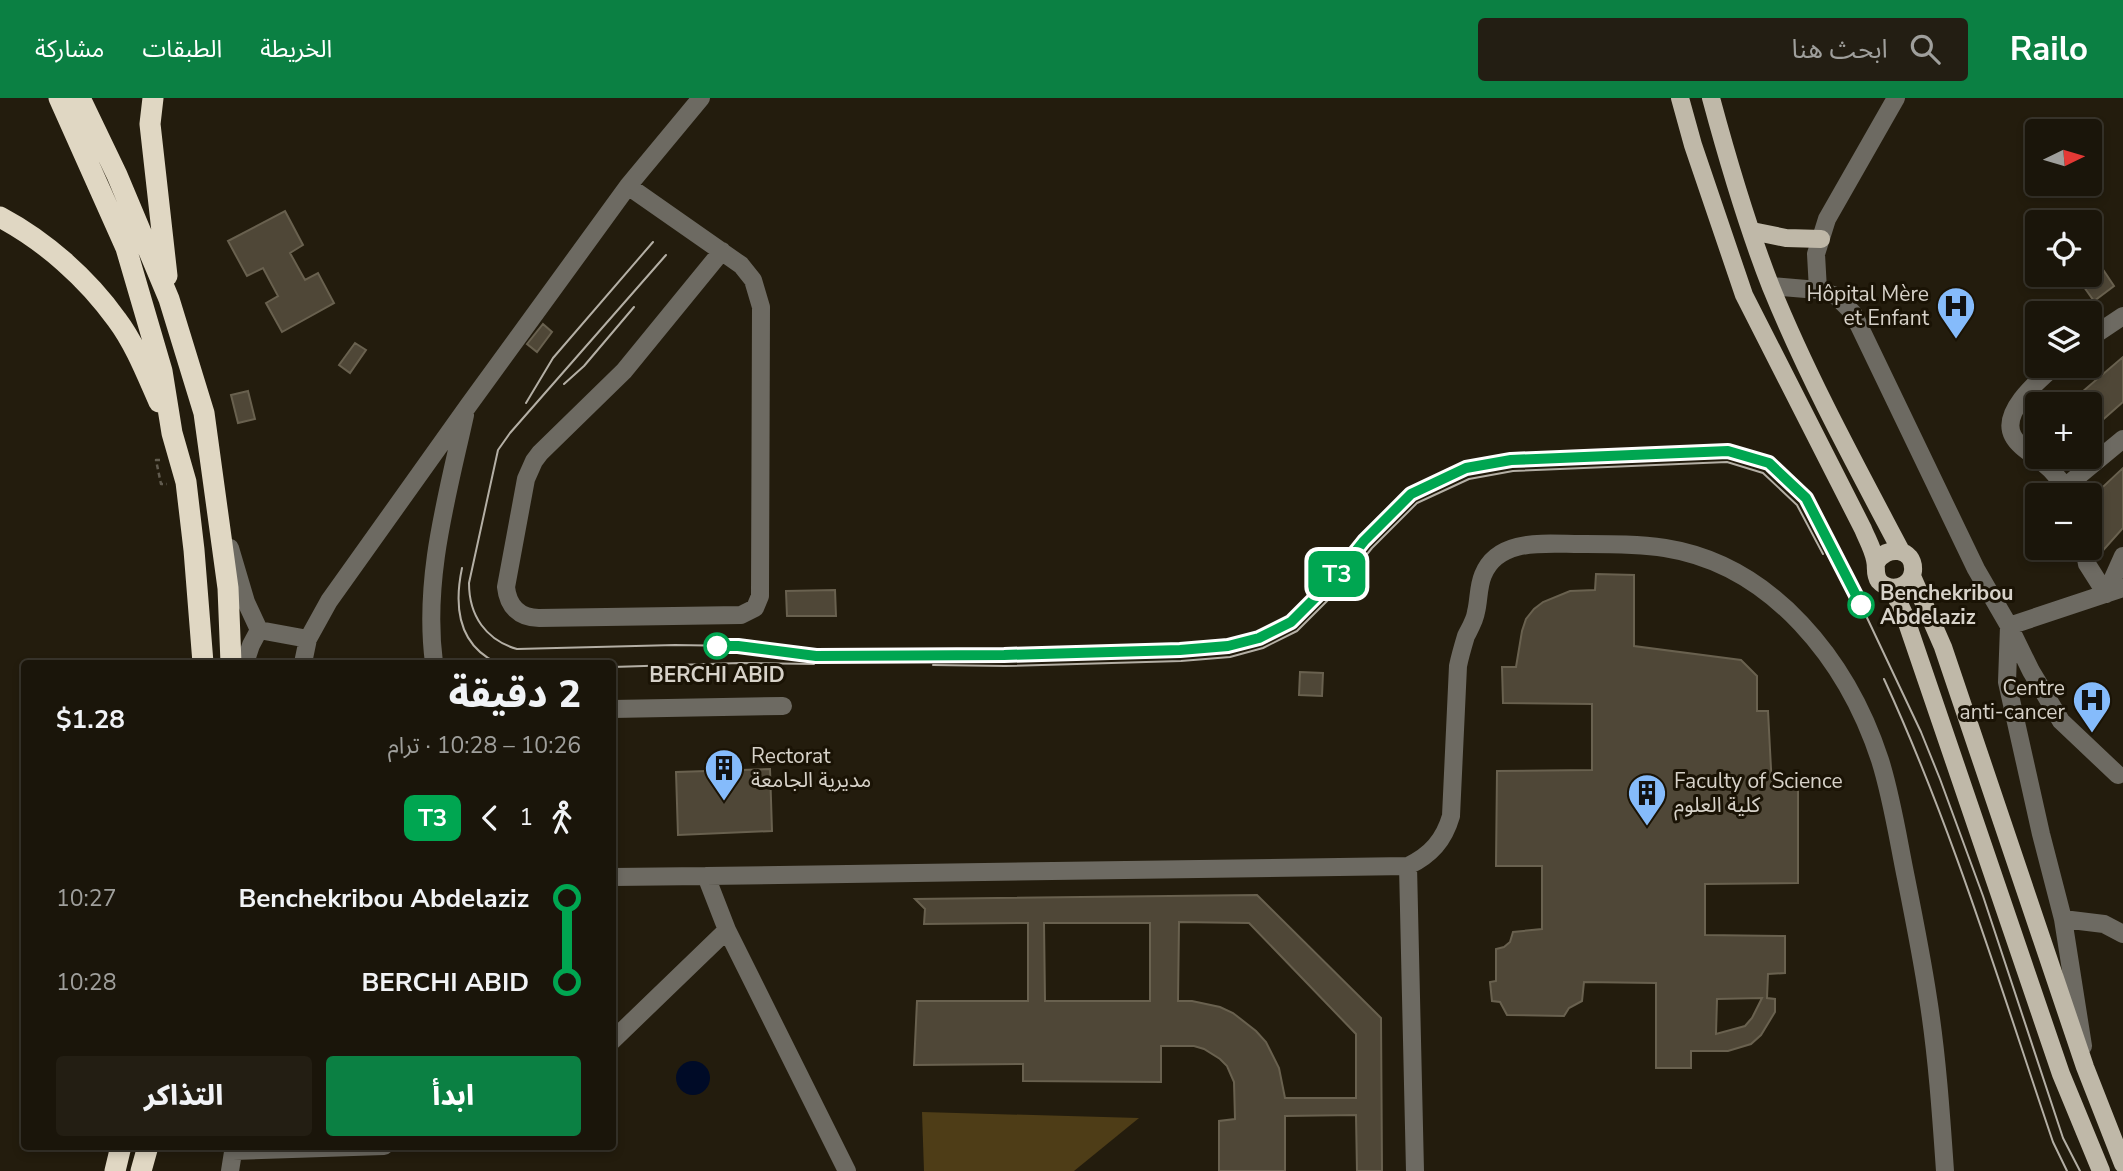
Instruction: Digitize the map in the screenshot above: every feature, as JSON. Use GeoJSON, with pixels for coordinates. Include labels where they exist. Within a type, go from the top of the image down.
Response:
{"type":"FeatureCollection","features":[{"type":"Feature","properties":{"kind":"highway"},"geometry":{"type":"LineString","coordinates":[[59,98],[126,248],[162,370],[172,432],[186,482],[203,660]]}},
{"type":"Feature","properties":{"kind":"highway"},"geometry":{"type":"LineString","coordinates":[[80,98],[117,175],[169,299],[204,413],[228,588],[231,660]]}},
{"type":"Feature","properties":{"kind":"highway"},"geometry":{"type":"LineString","coordinates":[[153,98],[150,124],[169,299]]}},
{"type":"Feature","properties":{"kind":"highway"},"geometry":{"type":"LineString","coordinates":[[0,217],[21,228],[80,275],[118,321],[146,372],[172,432]]}},
{"type":"Feature","properties":{"kind":"highway"},"geometry":{"type":"LineString","coordinates":[[115,1171],[120,1150]]}},
{"type":"Feature","properties":{"kind":"highway"},"geometry":{"type":"LineString","coordinates":[[141,1171],[147,1150]]}},
{"type":"Feature","properties":{"kind":"main road"},"geometry":{"type":"LineString","coordinates":[[1680,98],[1693,145],[1744,295],[1863,529],[1876,563]]}},
{"type":"Feature","properties":{"kind":"main road"},"geometry":{"type":"LineString","coordinates":[[1711,98],[1771,286],[1826,409],[1900,551],[1911,561],[1912,576],[1943,647],[2085,1067],[2123,1164]]}},
{"type":"Feature","properties":{"kind":"main road"},"geometry":{"type":"LineString","coordinates":[[1752,231],[1786,238],[1821,239]]}},
{"type":"Feature","properties":{"kind":"main road"},"geometry":{"type":"LineString","coordinates":[[1744,295],[1771,286]]}},
{"type":"Feature","properties":{"kind":"main road"},"geometry":{"type":"LineString","coordinates":[[1900,551],[1883,553],[1875,569],[1880,582],[1892,588],[1908,625],[2061,1074],[2101,1171]]}},
{"type":"Feature","properties":{"kind":"main road"},"geometry":{"type":"LineString","coordinates":[[1892,588],[1904,585],[1912,576]]}},
{"type":"Feature","properties":{"kind":"main road"},"geometry":{"type":"LineString","coordinates":[[2061,1074],[2085,1067]]}},
{"type":"Feature","properties":{"kind":"street"},"geometry":{"type":"LineString","coordinates":[[304,660],[308,639],[329,601],[628,186],[701,98]]}},
{"type":"Feature","properties":{"kind":"street"},"geometry":{"type":"LineString","coordinates":[[1818,290],[1816,254],[1827,219],[1896,98]]}},
{"type":"Feature","properties":{"kind":"street"},"geometry":{"type":"LineString","coordinates":[[628,186],[722,251],[747,272],[757,288],[761,307],[760,596],[750,612],[741,615],[524,616],[512,607],[506,587],[526,479],[534,461],[624,371],[722,251]]}},
{"type":"Feature","properties":{"kind":"street"},"geometry":{"type":"LineString","coordinates":[[1771,286],[1818,290],[1836,296],[1853,313],[1976,569],[2031,671],[2061,721],[2118,775]]}},
{"type":"Feature","properties":{"kind":"street"},"geometry":{"type":"LineString","coordinates":[[2102,330],[2123,316]]}},
{"type":"Feature","properties":{"kind":"street"},"geometry":{"type":"LineString","coordinates":[[2044,378],[2013,411],[2010,427],[2015,440],[2050,468],[2060,483]]}},
{"type":"Feature","properties":{"kind":"street"},"geometry":{"type":"LineString","coordinates":[[434,660],[431,636],[432,582],[441,523],[468,406]]}},
{"type":"Feature","properties":{"kind":"street"},"geometry":{"type":"LineString","coordinates":[[2075,483],[2123,439]]}},
{"type":"Feature","properties":{"kind":"street"},"geometry":{"type":"LineString","coordinates":[[218,507],[241,587],[259,630]]}},
{"type":"Feature","properties":{"kind":"street"},"geometry":{"type":"LineString","coordinates":[[616,877],[1408,866],[1419,861],[1436,846],[1448,827],[1452,804],[1458,666],[1462,647],[1476,613],[1482,576],[1496,556],[1516,546],[1631,544],[1667,548],[1702,557],[1735,572],[1776,599],[1794,615],[1837,670],[1869,730],[1892,808],[1928,1000],[1945,1171]]}},
{"type":"Feature","properties":{"kind":"street"},"geometry":{"type":"LineString","coordinates":[[2115,591],[2123,556]]}},
{"type":"Feature","properties":{"kind":"street"},"geometry":{"type":"LineString","coordinates":[[2086,560],[2087,564],[2115,591]]}},
{"type":"Feature","properties":{"kind":"street"},"geometry":{"type":"LineString","coordinates":[[2009,626],[2115,591]]}},
{"type":"Feature","properties":{"kind":"street"},"geometry":{"type":"LineString","coordinates":[[2009,626],[2007,682],[2063,919],[2085,1067]]}},
{"type":"Feature","properties":{"kind":"street"},"geometry":{"type":"LineString","coordinates":[[259,630],[308,639]]}},
{"type":"Feature","properties":{"kind":"street"},"geometry":{"type":"LineString","coordinates":[[246,660],[259,630]]}},
{"type":"Feature","properties":{"kind":"street"},"geometry":{"type":"LineString","coordinates":[[616,709],[783,706]]}},
{"type":"Feature","properties":{"kind":"street"},"geometry":{"type":"LineString","coordinates":[[1408,866],[1415,1171]]}},
{"type":"Feature","properties":{"kind":"street"},"geometry":{"type":"LineString","coordinates":[[706,876],[727,930],[847,1171]]}},
{"type":"Feature","properties":{"kind":"street"},"geometry":{"type":"LineString","coordinates":[[2063,919],[2104,924],[2123,934]]}},
{"type":"Feature","properties":{"kind":"street"},"geometry":{"type":"LineString","coordinates":[[616,1037],[727,930]]}},
{"type":"Feature","properties":{"kind":"street"},"geometry":{"type":"LineString","coordinates":[[230,1171],[234,1150]]}},
{"type":"Feature","properties":{"kind":"path"},"geometry":{"type":"LineString","coordinates":[[156,460],[161,484]]}},
{"type":"Feature","properties":{"kind":"shaded area"},"geometry":{"type":"Polygon","coordinates":[[[922,1112],[1139,1118],[1074,1171],[924,1171],[922,1112]]]}},
{"type":"Feature","properties":{"kind":"water"},"geometry":{"type":"Polygon","coordinates":[[[693,1061],[705,1066],[710,1078],[705,1090],[693,1095],[681,1090],[676,1078],[681,1066],[693,1061]]]}},
{"type":"Feature","properties":{"kind":"building"},"geometry":{"type":"Polygon","coordinates":[[[285,211],[303,245],[290,253],[305,280],[318,273],[334,303],[282,332],[266,303],[278,296],[263,268],[247,276],[228,241],[285,211]]]}},
{"type":"Feature","properties":{"kind":"building"},"geometry":{"type":"Polygon","coordinates":[[[2102,268],[2114,286],[2094,301],[2084,287],[2102,287],[2102,268]]]}},
{"type":"Feature","properties":{"kind":"building"},"geometry":{"type":"Polygon","coordinates":[[[543,324],[552,332],[537,352],[527,344],[543,324]]]}},
{"type":"Feature","properties":{"kind":"building"},"geometry":{"type":"Polygon","coordinates":[[[355,343],[366,350],[350,373],[339,365],[355,343]]]}},
{"type":"Feature","properties":{"kind":"building"},"geometry":{"type":"Polygon","coordinates":[[[2123,357],[2123,402],[2102,420],[2102,392],[2082,392],[2102,378],[2102,375],[2123,357]]]}},
{"type":"Feature","properties":{"kind":"building"},"geometry":{"type":"Polygon","coordinates":[[[248,391],[255,419],[238,423],[231,395],[248,391]]]}},
{"type":"Feature","properties":{"kind":"building"},"geometry":{"type":"Polygon","coordinates":[[[2123,468],[2123,528],[2102,552],[2102,488],[2123,468]]]}},
{"type":"Feature","properties":{"kind":"building","name":"Faculty of Science كلية العلوم"},"geometry":{"type":"Polygon","coordinates":[[[1596,574],[1634,575],[1634,646],[1741,660],[1757,676],[1757,711],[1768,711],[1772,788],[1798,788],[1798,883],[1705,884],[1705,935],[1785,936],[1785,973],[1768,974],[1767,998],[1775,999],[1775,1012],[1761,1035],[1751,1044],[1728,1051],[1691,1051],[1691,1068],[1656,1068],[1656,983],[1584,982],[1582,1001],[1569,1008],[1564,1016],[1507,1015],[1500,1002],[1492,1001],[1490,982],[1496,981],[1496,949],[1510,942],[1513,932],[1542,929],[1542,866],[1496,866],[1497,771],[1592,770],[1592,704],[1503,703],[1502,667],[1516,667],[1522,631],[1526,619],[1534,609],[1543,602],[1570,591],[1595,590],[1596,574]],[[1762,998],[1717,999],[1716,1034],[1745,1026],[1762,998]]]}},
{"type":"Feature","properties":{"kind":"building"},"geometry":{"type":"Polygon","coordinates":[[[835,590],[836,616],[787,616],[786,591],[835,590]]]}},
{"type":"Feature","properties":{"kind":"building"},"geometry":{"type":"Polygon","coordinates":[[[1300,672],[1323,673],[1322,696],[1299,695],[1300,672]]]}},
{"type":"Feature","properties":{"kind":"building","name":"Rectorat مديرية الجامعة"},"geometry":{"type":"Polygon","coordinates":[[[770,769],[772,831],[678,835],[676,772],[770,769]]]}},
{"type":"Feature","properties":{"kind":"building"},"geometry":{"type":"Polygon","coordinates":[[[1257,895],[1381,1018],[1382,1171],[1357,1171],[1356,1115],[1285,1116],[1285,1171],[1219,1171],[1219,1121],[1235,1119],[1234,1082],[1227,1066],[1220,1059],[1194,1046],[1161,1046],[1161,1082],[1023,1081],[1023,1064],[914,1065],[917,1001],[1028,1001],[1028,923],[924,924],[925,909],[915,899],[1257,895]],[[1179,922],[1178,1001],[1220,1007],[1233,1013],[1256,1031],[1266,1042],[1279,1068],[1285,1098],[1356,1098],[1356,1034],[1249,923],[1179,922]],[[1044,923],[1045,1001],[1150,1001],[1150,923],[1044,923]]]}},
{"type":"Feature","properties":{"kind":"tram line"},"geometry":{"type":"LineString","coordinates":[[526,403],[553,358],[653,242]]}},
{"type":"Feature","properties":{"kind":"tram line"},"geometry":{"type":"LineString","coordinates":[[666,255],[498,450],[469,583],[472,606],[481,625],[496,640],[506,645],[517,649],[738,646],[816,656],[1004,655],[1228,646],[1259,638],[1291,622],[1331,582],[1364,541],[1411,494],[1466,468],[1511,460],[1728,451],[1769,463],[1806,498],[1861,605],[1921,732],[1983,896],[2063,1138],[2080,1171]]}},
{"type":"Feature","properties":{"kind":"tram line"},"geometry":{"type":"LineString","coordinates":[[564,384],[584,366],[634,307]]}},
{"type":"Feature","properties":{"kind":"tram line","name":"T3"},"geometry":{"type":"LineString","coordinates":[[717,646],[738,646],[816,656],[1004,655],[1228,646],[1259,638],[1291,622],[1331,582],[1364,541],[1411,494],[1466,468],[1511,460],[1728,451],[1769,463],[1806,498],[1861,605]]}},
{"type":"Feature","properties":{"kind":"tram line"},"geometry":{"type":"LineString","coordinates":[[933,665],[1005,666],[1181,661],[1230,657],[1263,648],[1297,631],[1417,503],[1469,479],[1513,471],[1727,462],[1763,473],[1797,505],[1823,554]]}},
{"type":"Feature","properties":{"kind":"tram line"},"geometry":{"type":"LineString","coordinates":[[462,568],[458,596],[462,623],[466,635],[474,645],[492,660]]}},
{"type":"Feature","properties":{"kind":"tram line"},"geometry":{"type":"LineString","coordinates":[[616,667],[814,664]]}},
{"type":"Feature","properties":{"kind":"tram line"},"geometry":{"type":"LineString","coordinates":[[1884,679],[1954,850],[2053,1142],[2067,1171]]}},
{"type":"Feature","properties":{"kind":"place","name":"Hôpital Mère et Enfant"},"geometry":{"type":"Point","coordinates":[1956,340]}},
{"type":"Feature","properties":{"kind":"place","name":"Benchekribou Abdelaziz"},"geometry":{"type":"Point","coordinates":[1861,605]}},
{"type":"Feature","properties":{"kind":"place","name":"BERCHI ABID"},"geometry":{"type":"Point","coordinates":[717,646]}},
{"type":"Feature","properties":{"kind":"place","name":"Centre anti-cancer"},"geometry":{"type":"Point","coordinates":[2092,734]}},
{"type":"Feature","properties":{"kind":"place","name":"Rectorat مديرية الجامعة"},"geometry":{"type":"Point","coordinates":[724,802]}},
{"type":"Feature","properties":{"kind":"place","name":"Faculty of Science كلية العلوم"},"geometry":{"type":"Point","coordinates":[1647,827]}}]}
